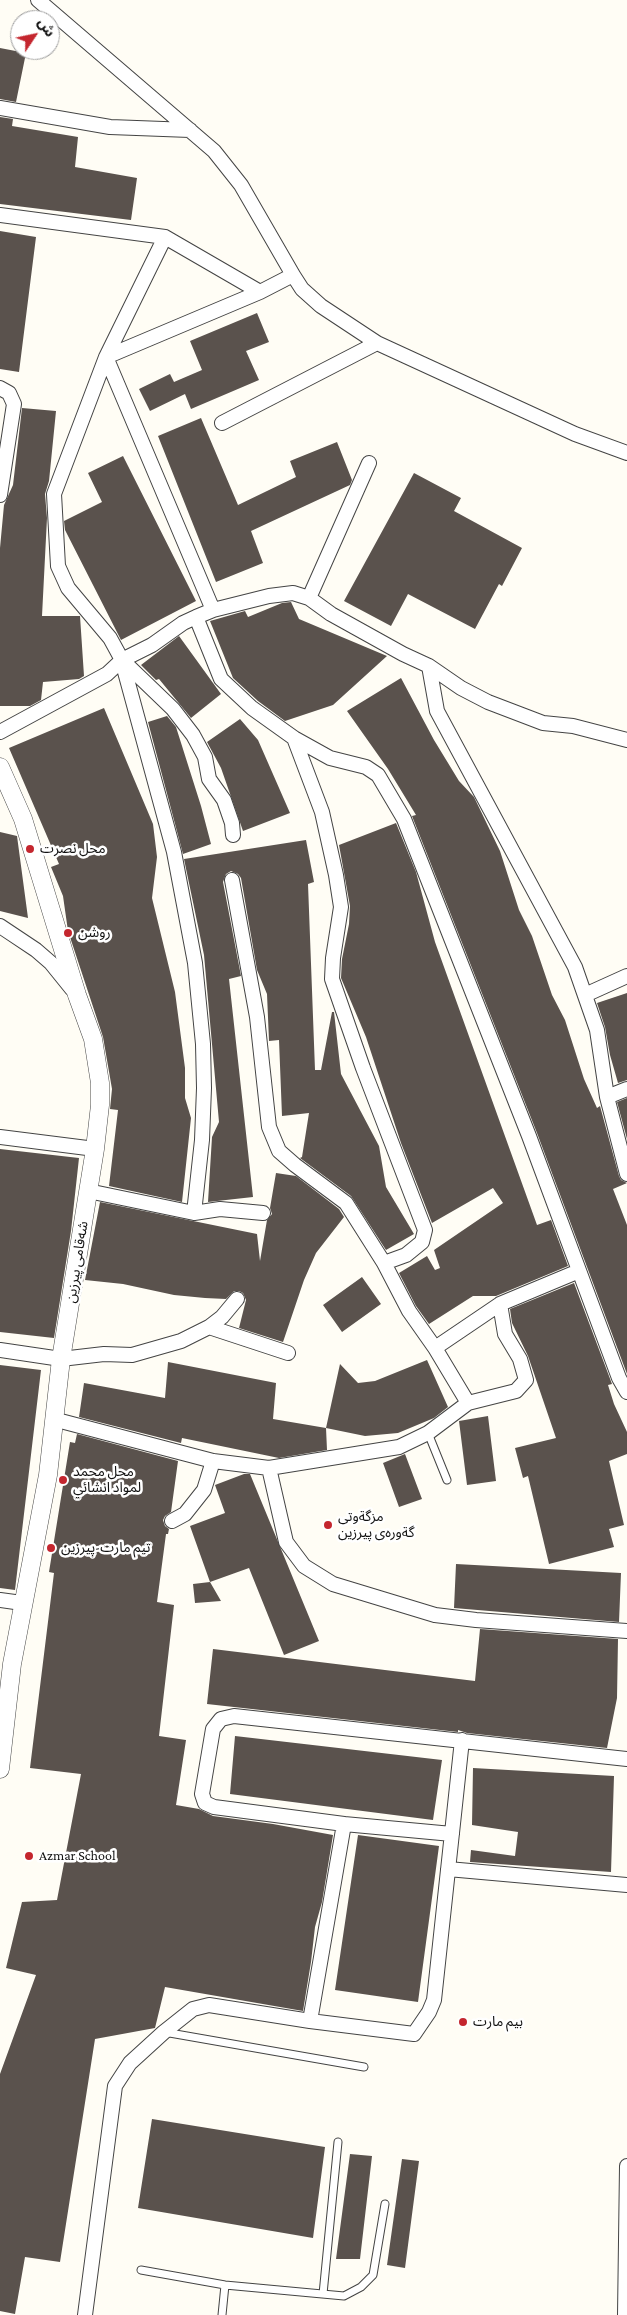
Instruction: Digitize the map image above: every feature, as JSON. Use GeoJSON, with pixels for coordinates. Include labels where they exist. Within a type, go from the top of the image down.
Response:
{"type":"FeatureCollection","features":[{"type":"Feature","properties":{"kind":"street"},"geometry":{"type":"LineString","coordinates":[[38,0],[214,151],[241,184],[302,289],[321,306],[377,343],[575,434],[627,453]]}},
{"type":"Feature","properties":{"kind":"street"},"geometry":{"type":"LineString","coordinates":[[0,108],[110,127],[190,130]]}},
{"type":"Feature","properties":{"kind":"street"},"geometry":{"type":"LineString","coordinates":[[0,215],[165,237],[260,292]]}},
{"type":"Feature","properties":{"kind":"street"},"geometry":{"type":"LineString","coordinates":[[165,237],[106,357],[54,494],[58,566],[68,588],[110,638],[122,660],[174,852],[195,963],[203,1044],[202,1140],[194,1213]]}},
{"type":"Feature","properties":{"kind":"street"},"geometry":{"type":"LineString","coordinates":[[106,357],[260,292],[294,275]]}},
{"type":"Feature","properties":{"kind":"street"},"geometry":{"type":"LineString","coordinates":[[222,424],[377,343]]}},
{"type":"Feature","properties":{"kind":"street"},"geometry":{"type":"LineString","coordinates":[[106,357],[213,610]]}},
{"type":"Feature","properties":{"kind":"street"},"geometry":{"type":"LineString","coordinates":[[0,388],[9,393],[14,404],[0,495]]}},
{"type":"Feature","properties":{"kind":"street"},"geometry":{"type":"LineString","coordinates":[[309,598],[370,463]]}},
{"type":"Feature","properties":{"kind":"street"},"geometry":{"type":"LineString","coordinates":[[0,732],[107,674],[122,660],[152,645],[183,623],[213,610],[269,596],[293,593],[309,598],[364,633],[429,666],[461,688],[488,702],[543,723],[573,726],[627,740]]}},
{"type":"Feature","properties":{"kind":"street"},"geometry":{"type":"LineString","coordinates":[[196,617],[221,679],[252,708],[294,738],[330,758],[366,767],[378,775],[404,819],[526,1127],[619,1378],[627,1392]]}},
{"type":"Feature","properties":{"kind":"street"},"geometry":{"type":"LineString","coordinates":[[122,660],[173,709],[192,735],[205,757],[209,779],[224,800],[232,823],[233,835]]}},
{"type":"Feature","properties":{"kind":"street"},"geometry":{"type":"LineString","coordinates":[[429,666],[437,711],[576,967],[597,1030],[607,1096],[627,1174]]}},
{"type":"Feature","properties":{"kind":"street"},"geometry":{"type":"LineString","coordinates":[[294,738],[322,812],[336,874],[341,907],[332,958],[332,979],[363,1068],[425,1230],[422,1242],[406,1255],[384,1263]]}},
{"type":"Feature","properties":{"kind":"street","name":"شەقامی پیرزین"},"geometry":{"type":"LineString","coordinates":[[0,768],[23,818],[77,995],[93,1039],[98,1068],[100,1105],[95,1149],[61,1359],[43,1503],[22,1603],[2,1724],[0,1768]]}},
{"type":"Feature","properties":{"kind":"street"},"geometry":{"type":"LineString","coordinates":[[232,880],[257,1017],[269,1127],[279,1151],[346,1203],[384,1263],[409,1311],[435,1348],[468,1403]]}},
{"type":"Feature","properties":{"kind":"street"},"geometry":{"type":"LineString","coordinates":[[0,926],[36,950],[51,963],[77,995]]}},
{"type":"Feature","properties":{"kind":"street"},"geometry":{"type":"LineString","coordinates":[[585,995],[627,976]]}},
{"type":"Feature","properties":{"kind":"street"},"geometry":{"type":"LineString","coordinates":[[607,1096],[627,1089]]}},
{"type":"Feature","properties":{"kind":"street"},"geometry":{"type":"LineString","coordinates":[[0,1137],[95,1149]]}},
{"type":"Feature","properties":{"kind":"street"},"geometry":{"type":"LineString","coordinates":[[88,1191],[194,1213],[220,1209],[263,1213]]}},
{"type":"Feature","properties":{"kind":"street"},"geometry":{"type":"LineString","coordinates":[[435,1348],[500,1304],[579,1271]]}},
{"type":"Feature","properties":{"kind":"street"},"geometry":{"type":"LineString","coordinates":[[0,1350],[61,1359],[104,1354],[132,1355],[181,1341],[209,1327],[222,1316],[237,1298]]}},
{"type":"Feature","properties":{"kind":"street"},"geometry":{"type":"LineString","coordinates":[[53,1419],[213,1462],[269,1468],[399,1447],[428,1433],[468,1403],[516,1391],[526,1380],[520,1359],[505,1334],[500,1304]]}},
{"type":"Feature","properties":{"kind":"street"},"geometry":{"type":"LineString","coordinates":[[209,1327],[288,1352]]}},
{"type":"Feature","properties":{"kind":"street"},"geometry":{"type":"LineString","coordinates":[[172,1521],[185,1514],[204,1490],[213,1462]]}},
{"type":"Feature","properties":{"kind":"street"},"geometry":{"type":"LineString","coordinates":[[269,1468],[286,1542],[304,1566],[333,1584],[435,1614],[476,1620],[627,1631]]}},
{"type":"Feature","properties":{"kind":"street"},"geometry":{"type":"LineString","coordinates":[[0,1600],[22,1603]]}},
{"type":"Feature","properties":{"kind":"street"},"geometry":{"type":"LineString","coordinates":[[452,1834],[344,1824],[214,1807],[204,1803],[202,1794],[213,1729],[221,1719],[234,1716],[627,1759]]}},
{"type":"Feature","properties":{"kind":"street"},"geometry":{"type":"LineString","coordinates":[[85,2315],[115,2086],[130,2063],[164,2032],[193,2009],[209,2005],[310,2022],[414,2034],[429,2012],[434,2000],[462,1740]]}},
{"type":"Feature","properties":{"kind":"street"},"geometry":{"type":"LineString","coordinates":[[310,2022],[344,1824]]}},
{"type":"Feature","properties":{"kind":"street"},"geometry":{"type":"LineString","coordinates":[[448,1869],[627,1885]]}},
{"type":"Feature","properties":{"kind":"street"},"geometry":{"type":"LineString","coordinates":[[626,2313],[627,2166]]}},
{"type":"Feature","properties":{"kind":"lane"},"geometry":{"type":"LineString","coordinates":[[428,1433],[447,1480]]}},
{"type":"Feature","properties":{"kind":"lane"},"geometry":{"type":"LineString","coordinates":[[164,2032],[364,2067]]}},
{"type":"Feature","properties":{"kind":"lane"},"geometry":{"type":"LineString","coordinates":[[323,2294],[338,2142]]}},
{"type":"Feature","properties":{"kind":"lane"},"geometry":{"type":"LineString","coordinates":[[142,2270],[225,2284],[344,2296],[361,2288],[374,2275],[386,2204]]}},
{"type":"Feature","properties":{"kind":"lane"},"geometry":{"type":"LineString","coordinates":[[222,2315],[225,2284]]}},
{"type":"Feature","properties":{"kind":"building"},"geometry":{"type":"Polygon","coordinates":[[[0,48],[10,50],[10,60],[25,60],[16,102],[0,99],[0,48]]]}},
{"type":"Feature","properties":{"kind":"building"},"geometry":{"type":"Polygon","coordinates":[[[0,117],[13,119],[12,126],[78,137],[75,167],[137,178],[131,220],[0,204],[0,117]]]}},
{"type":"Feature","properties":{"kind":"building"},"geometry":{"type":"Polygon","coordinates":[[[0,231],[36,237],[19,372],[0,369],[0,231]]]}},
{"type":"Feature","properties":{"kind":"building"},"geometry":{"type":"Polygon","coordinates":[[[257,313],[269,342],[246,351],[259,380],[191,409],[185,394],[150,411],[139,389],[170,374],[174,382],[202,370],[190,341],[257,313]]]}},
{"type":"Feature","properties":{"kind":"building"},"geometry":{"type":"Polygon","coordinates":[[[22,408],[56,411],[49,481],[45,494],[47,518],[42,616],[80,616],[84,676],[79,679],[43,682],[41,700],[30,706],[0,706],[0,548],[4,505],[13,485],[22,408]]]}},
{"type":"Feature","properties":{"kind":"building"},"geometry":{"type":"Polygon","coordinates":[[[201,418],[238,505],[296,477],[290,461],[337,442],[352,480],[350,485],[251,531],[263,563],[216,582],[158,436],[201,418]]]}},
{"type":"Feature","properties":{"kind":"building"},"geometry":{"type":"Polygon","coordinates":[[[123,456],[196,601],[121,640],[65,530],[64,521],[102,502],[88,473],[123,456]]]}},
{"type":"Feature","properties":{"kind":"building"},"geometry":{"type":"Polygon","coordinates":[[[414,473],[461,498],[454,511],[522,548],[502,586],[499,584],[475,629],[408,594],[391,626],[344,601],[414,473]]]}},
{"type":"Feature","properties":{"kind":"building"},"geometry":{"type":"Polygon","coordinates":[[[291,602],[299,619],[387,656],[333,705],[285,721],[258,701],[233,678],[210,621],[245,611],[248,617],[282,603],[291,602]]]}},
{"type":"Feature","properties":{"kind":"building"},"geometry":{"type":"Polygon","coordinates":[[[179,636],[221,694],[191,718],[159,679],[156,680],[141,665],[179,636]]]}},
{"type":"Feature","properties":{"kind":"building"},"geometry":{"type":"Polygon","coordinates":[[[401,678],[434,740],[459,781],[474,797],[500,851],[519,910],[532,936],[552,995],[565,1020],[584,1079],[597,1108],[600,1106],[619,1176],[621,1180],[627,1183],[613,1189],[627,1225],[627,1374],[537,1133],[412,816],[416,815],[388,769],[347,711],[401,678]]]}},
{"type":"Feature","properties":{"kind":"building"},"geometry":{"type":"Polygon","coordinates":[[[104,708],[153,824],[157,857],[152,898],[175,992],[185,1068],[185,1098],[191,1118],[182,1202],[109,1186],[118,1110],[110,1109],[112,1089],[103,1037],[68,931],[63,896],[51,867],[59,864],[9,748],[104,708]]]}},
{"type":"Feature","properties":{"kind":"building"},"geometry":{"type":"Polygon","coordinates":[[[167,716],[176,727],[211,844],[183,854],[148,722],[167,716]]]}},
{"type":"Feature","properties":{"kind":"building"},"geometry":{"type":"Polygon","coordinates":[[[240,719],[258,740],[290,813],[243,831],[221,768],[207,742],[240,719]]]}},
{"type":"Feature","properties":{"kind":"building"},"geometry":{"type":"Polygon","coordinates":[[[396,823],[416,872],[435,942],[537,1225],[551,1220],[568,1266],[496,1296],[473,1296],[429,1324],[416,1306],[399,1273],[427,1256],[435,1270],[440,1268],[434,1250],[503,1203],[493,1188],[432,1223],[401,1143],[366,1037],[341,978],[350,906],[339,845],[396,823]]]}},
{"type":"Feature","properties":{"kind":"building"},"geometry":{"type":"Polygon","coordinates":[[[0,832],[17,836],[28,918],[0,911],[0,832]]]}},
{"type":"Feature","properties":{"kind":"building"},"geometry":{"type":"Polygon","coordinates":[[[306,840],[314,882],[308,884],[315,1070],[321,1070],[332,1012],[334,1012],[341,1074],[379,1146],[386,1187],[414,1234],[386,1250],[351,1196],[300,1158],[302,1157],[309,1113],[282,1116],[279,1040],[269,1041],[267,994],[257,970],[241,878],[238,874],[231,871],[226,874],[223,882],[241,976],[229,979],[253,1197],[208,1202],[212,1137],[219,1122],[204,955],[184,859],[306,840]]]}},
{"type":"Feature","properties":{"kind":"building"},"geometry":{"type":"Polygon","coordinates":[[[627,993],[627,1080],[618,1083],[605,1027],[597,1003],[627,993]]]}},
{"type":"Feature","properties":{"kind":"building"},"geometry":{"type":"Polygon","coordinates":[[[627,1098],[627,1139],[617,1102],[627,1098]]]}},
{"type":"Feature","properties":{"kind":"building"},"geometry":{"type":"Polygon","coordinates":[[[0,1149],[79,1158],[71,1231],[54,1338],[0,1332],[0,1149]]]}},
{"type":"Feature","properties":{"kind":"building"},"geometry":{"type":"Polygon","coordinates":[[[276,1173],[296,1176],[339,1209],[344,1217],[316,1253],[304,1280],[283,1342],[239,1328],[246,1300],[243,1293],[239,1291],[234,1291],[226,1299],[205,1298],[174,1295],[123,1284],[85,1280],[100,1202],[257,1234],[260,1261],[267,1220],[272,1214],[270,1208],[276,1173]]]}},
{"type":"Feature","properties":{"kind":"building"},"geometry":{"type":"Polygon","coordinates":[[[362,1277],[381,1304],[342,1332],[323,1305],[362,1277]]]}},
{"type":"Feature","properties":{"kind":"building"},"geometry":{"type":"Polygon","coordinates":[[[574,1283],[612,1384],[608,1385],[614,1404],[627,1432],[627,1454],[609,1461],[624,1525],[609,1529],[614,1547],[549,1564],[528,1476],[523,1478],[515,1448],[556,1438],[528,1356],[512,1323],[510,1309],[574,1283]]]}},
{"type":"Feature","properties":{"kind":"building"},"geometry":{"type":"Polygon","coordinates":[[[427,1360],[448,1407],[434,1418],[398,1433],[365,1436],[326,1428],[340,1364],[358,1383],[375,1381],[427,1360]]]}},
{"type":"Feature","properties":{"kind":"building"},"geometry":{"type":"Polygon","coordinates":[[[168,1362],[276,1383],[273,1419],[326,1428],[327,1450],[279,1458],[182,1438],[181,1443],[79,1417],[84,1383],[165,1398],[168,1362]]]}},
{"type":"Feature","properties":{"kind":"building"},"geometry":{"type":"Polygon","coordinates":[[[0,1365],[41,1370],[15,1590],[0,1588],[0,1365]]]}},
{"type":"Feature","properties":{"kind":"building"},"geometry":{"type":"Polygon","coordinates":[[[488,1416],[496,1481],[467,1485],[459,1421],[488,1416]]]}},
{"type":"Feature","properties":{"kind":"building"},"geometry":{"type":"Polygon","coordinates":[[[77,1434],[178,1461],[171,1512],[163,1520],[165,1526],[169,1529],[168,1534],[166,1534],[157,1602],[174,1605],[159,1736],[186,1740],[176,1805],[199,1809],[213,1816],[333,1835],[322,1902],[315,1927],[303,2011],[165,1987],[155,2028],[95,2039],[60,2262],[25,2257],[15,2314],[0,2311],[0,2074],[36,1975],[6,1968],[22,1902],[57,1900],[81,1774],[30,1768],[54,1573],[49,1572],[70,1442],[75,1443],[77,1434]]]}},
{"type":"Feature","properties":{"kind":"building"},"geometry":{"type":"Polygon","coordinates":[[[405,1454],[422,1499],[399,1507],[383,1463],[405,1454]]]}},
{"type":"Feature","properties":{"kind":"building"},"geometry":{"type":"Polygon","coordinates":[[[244,1474],[250,1474],[319,1641],[284,1655],[249,1568],[210,1582],[190,1526],[225,1513],[215,1485],[244,1474]]]}},
{"type":"Feature","properties":{"kind":"building"},"geometry":{"type":"Polygon","coordinates":[[[456,1564],[621,1573],[619,1622],[454,1608],[456,1564]]]}},
{"type":"Feature","properties":{"kind":"building"},"geometry":{"type":"Polygon","coordinates":[[[210,1582],[221,1601],[195,1603],[193,1584],[210,1582]]]}},
{"type":"Feature","properties":{"kind":"building"},"geometry":{"type":"Polygon","coordinates":[[[480,1629],[618,1639],[617,1698],[607,1748],[467,1733],[458,1730],[458,1732],[207,1704],[213,1649],[475,1681],[480,1629]]]}},
{"type":"Feature","properties":{"kind":"building"},"geometry":{"type":"Polygon","coordinates":[[[235,1736],[442,1760],[433,1820],[230,1794],[235,1736]]]}},
{"type":"Feature","properties":{"kind":"building"},"geometry":{"type":"Polygon","coordinates":[[[473,1768],[614,1776],[611,1872],[470,1862],[471,1850],[515,1856],[518,1832],[472,1825],[473,1768]]]}},
{"type":"Feature","properties":{"kind":"building"},"geometry":{"type":"Polygon","coordinates":[[[358,1835],[439,1846],[418,2002],[335,1990],[358,1835]]]}},
{"type":"Feature","properties":{"kind":"building"},"geometry":{"type":"Polygon","coordinates":[[[152,2119],[325,2147],[313,2238],[138,2208],[152,2119]]]}},
{"type":"Feature","properties":{"kind":"building"},"geometry":{"type":"Polygon","coordinates":[[[350,2154],[372,2156],[360,2259],[336,2259],[350,2154]]]}},
{"type":"Feature","properties":{"kind":"building"},"geometry":{"type":"Polygon","coordinates":[[[402,2159],[419,2161],[405,2268],[387,2265],[402,2159]]]}},
{"type":"Feature","properties":{"kind":"place","name":"محل نصرت"},"geometry":{"type":"Point","coordinates":[30,849]}},
{"type":"Feature","properties":{"kind":"place","name":"روشن"},"geometry":{"type":"Point","coordinates":[68,933]}},
{"type":"Feature","properties":{"kind":"place","name":"محل محمد لمواد انشائي"},"geometry":{"type":"Point","coordinates":[63,1480]}},
{"type":"Feature","properties":{"kind":"place","name":"مزگةوتی گةورەی پیرزین"},"geometry":{"type":"Point","coordinates":[328,1525]}},
{"type":"Feature","properties":{"kind":"place","name":"تیم مارت-پیرزین"},"geometry":{"type":"Point","coordinates":[51,1548]}},
{"type":"Feature","properties":{"kind":"place","name":"Azmar School"},"geometry":{"type":"Point","coordinates":[29,1856]}},
{"type":"Feature","properties":{"kind":"place","name":"بیم مارت"},"geometry":{"type":"Point","coordinates":[463,2022]}}]}
